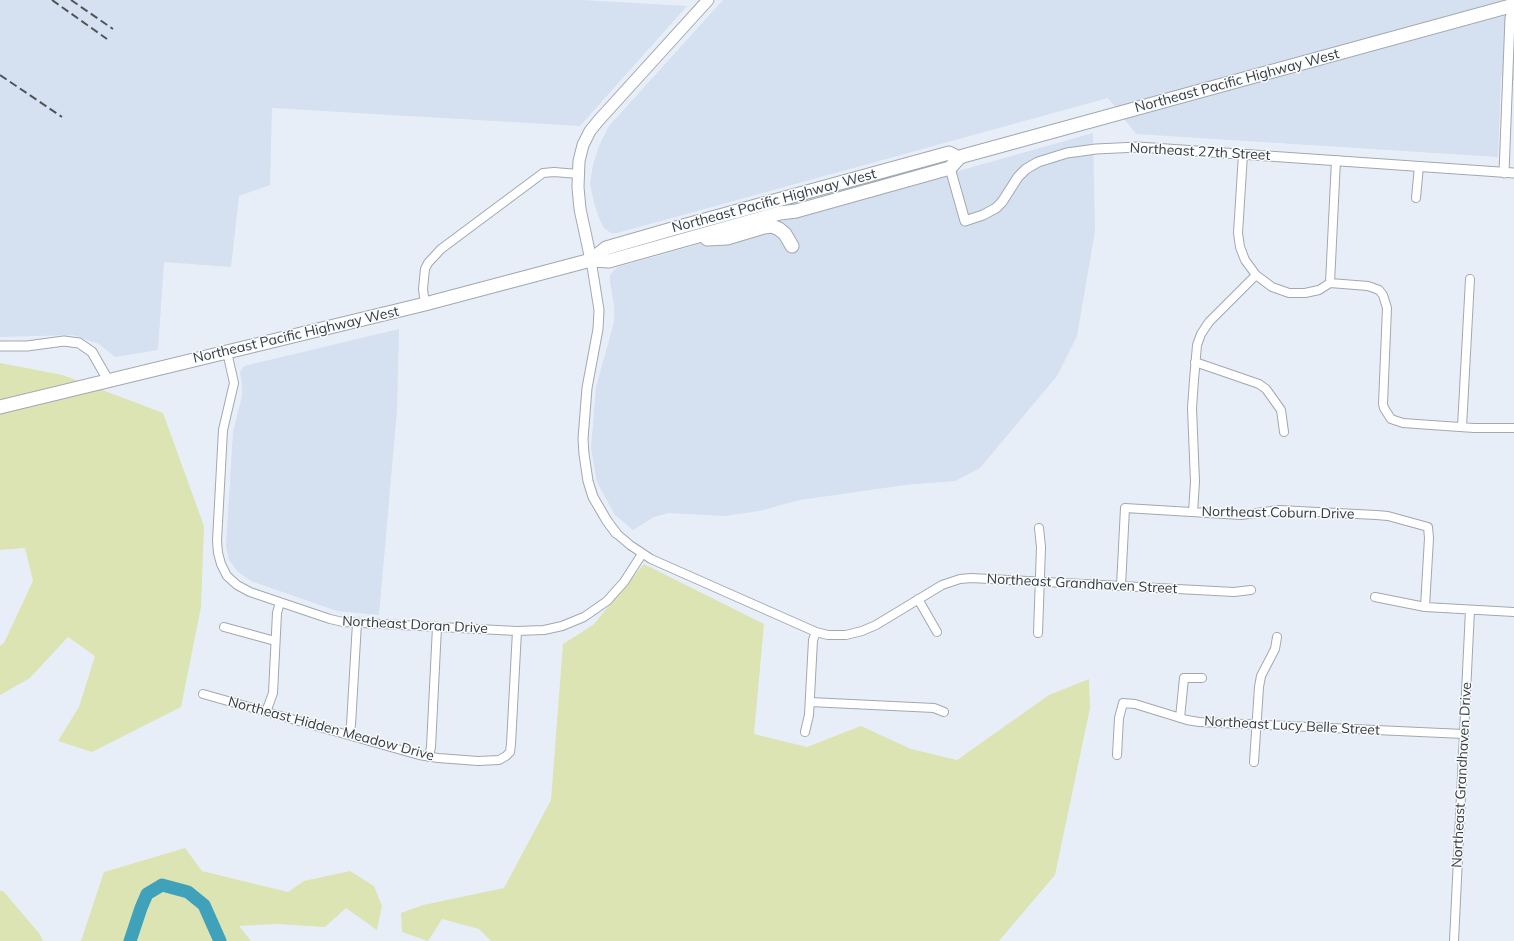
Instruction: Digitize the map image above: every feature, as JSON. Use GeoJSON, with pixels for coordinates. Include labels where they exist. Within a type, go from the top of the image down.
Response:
{"type":"FeatureCollection","features":[{"type":"Feature","properties":{"kind":"highway","name":"Northeast Pacific Highway West"},"geometry":{"type":"LineString","coordinates":[[592,260],[606,248],[948,153],[959,158],[1514,5]]}},
{"type":"Feature","properties":{"kind":"highway"},"geometry":{"type":"LineString","coordinates":[[950,168],[959,158]]}},
{"type":"Feature","properties":{"kind":"highway","name":"Northeast Pacific Highway West"},"geometry":{"type":"LineString","coordinates":[[0,407],[425,304],[592,260],[609,261],[780,213],[796,211],[950,168]]}},
{"type":"Feature","properties":{"kind":"highway"},"geometry":{"type":"LineString","coordinates":[[796,211],[804,200],[832,193],[847,181]]}},
{"type":"Feature","properties":{"kind":"highway"},"geometry":{"type":"LineString","coordinates":[[702,235],[715,225],[775,208],[784,203],[786,198]]}},
{"type":"Feature","properties":{"kind":"highway"},"geometry":{"type":"LineString","coordinates":[[685,239],[719,239],[772,226],[785,234],[792,246]]}},
{"type":"Feature","properties":{"kind":"main road"},"geometry":{"type":"LineString","coordinates":[[592,260],[580,209],[578,174],[579,161],[583,145],[590,131],[708,0]]}},
{"type":"Feature","properties":{"kind":"street"},"geometry":{"type":"LineString","coordinates":[[1504,173],[1510,18],[1514,5]]}},
{"type":"Feature","properties":{"kind":"street","name":"Northeast 27th Street"},"geometry":{"type":"LineString","coordinates":[[950,168],[965,221],[983,215],[996,208],[1002,202],[1018,177],[1026,169],[1038,162],[1051,157],[1096,148],[1119,147],[1243,154],[1514,173]]}},
{"type":"Feature","properties":{"kind":"street"},"geometry":{"type":"LineString","coordinates":[[1243,154],[1238,233],[1240,247],[1245,260],[1256,275],[1272,287],[1289,293],[1305,293],[1319,290],[1330,283],[1368,286],[1379,290],[1383,295],[1387,308],[1383,404],[1388,415],[1391,418],[1403,423],[1462,427],[1514,428]]}},
{"type":"Feature","properties":{"kind":"street"},"geometry":{"type":"LineString","coordinates":[[1330,283],[1336,160]]}},
{"type":"Feature","properties":{"kind":"street"},"geometry":{"type":"LineString","coordinates":[[1416,198],[1419,166]]}},
{"type":"Feature","properties":{"kind":"street"},"geometry":{"type":"LineString","coordinates":[[425,304],[423,289],[425,269],[428,263],[441,249],[543,173],[554,172],[578,174]]}},
{"type":"Feature","properties":{"kind":"street"},"geometry":{"type":"LineString","coordinates":[[592,260],[599,315],[598,329],[587,388],[583,439],[588,481],[593,496],[607,521],[616,533],[642,554]]}},
{"type":"Feature","properties":{"kind":"street"},"geometry":{"type":"LineString","coordinates":[[1194,512],[1195,482],[1192,408],[1197,345],[1201,334],[1209,322],[1256,275]]}},
{"type":"Feature","properties":{"kind":"street"},"geometry":{"type":"LineString","coordinates":[[1462,427],[1470,279]]}},
{"type":"Feature","properties":{"kind":"street"},"geometry":{"type":"LineString","coordinates":[[0,346],[27,346],[64,341],[79,343],[92,352],[108,380]]}},
{"type":"Feature","properties":{"kind":"street","name":"Northeast Doran Drive"},"geometry":{"type":"LineString","coordinates":[[227,352],[234,383],[223,430],[218,553],[228,576],[237,585],[250,592],[330,620],[357,623],[517,631],[550,629],[584,617],[607,601],[624,582],[642,554]]}},
{"type":"Feature","properties":{"kind":"street"},"geometry":{"type":"LineString","coordinates":[[1195,362],[1259,384],[1266,389],[1281,410],[1284,432]]}},
{"type":"Feature","properties":{"kind":"street","name":"Northeast Coburn Drive"},"geometry":{"type":"LineString","coordinates":[[1121,586],[1125,508],[1241,514],[1279,510],[1376,515],[1388,516],[1428,527],[1429,538],[1425,607]]}},
{"type":"Feature","properties":{"kind":"street"},"geometry":{"type":"LineString","coordinates":[[1038,633],[1042,547],[1039,528]]}},
{"type":"Feature","properties":{"kind":"street","name":"Northeast Grandhaven Street"},"geometry":{"type":"LineString","coordinates":[[642,554],[816,632],[828,635],[846,635],[862,631],[876,625],[942,585],[960,579],[1234,592],[1251,590]]}},
{"type":"Feature","properties":{"kind":"street"},"geometry":{"type":"LineString","coordinates":[[1375,597],[1425,607],[1514,612]]}},
{"type":"Feature","properties":{"kind":"street"},"geometry":{"type":"LineString","coordinates":[[918,599],[938,632]]}},
{"type":"Feature","properties":{"kind":"street"},"geometry":{"type":"LineString","coordinates":[[266,712],[272,693],[277,613],[280,602]]}},
{"type":"Feature","properties":{"kind":"street","name":"Northeast Grandhaven Drive"},"geometry":{"type":"LineString","coordinates":[[1454,941],[1470,610]]}},
{"type":"Feature","properties":{"kind":"street"},"geometry":{"type":"LineString","coordinates":[[348,735],[351,725],[357,623]]}},
{"type":"Feature","properties":{"kind":"street"},"geometry":{"type":"LineString","coordinates":[[224,627],[275,641]]}},
{"type":"Feature","properties":{"kind":"street"},"geometry":{"type":"LineString","coordinates":[[429,757],[431,747],[437,627]]}},
{"type":"Feature","properties":{"kind":"street","name":"Northeast Hidden Meadow Drive"},"geometry":{"type":"LineString","coordinates":[[203,694],[429,757],[488,761],[499,760],[510,752],[517,631]]}},
{"type":"Feature","properties":{"kind":"street"},"geometry":{"type":"LineString","coordinates":[[805,732],[809,715],[813,640],[816,632]]}},
{"type":"Feature","properties":{"kind":"street"},"geometry":{"type":"LineString","coordinates":[[1254,762],[1261,676],[1273,653],[1277,637]]}},
{"type":"Feature","properties":{"kind":"street"},"geometry":{"type":"LineString","coordinates":[[1180,718],[1184,678],[1202,678]]}},
{"type":"Feature","properties":{"kind":"street"},"geometry":{"type":"LineString","coordinates":[[810,702],[934,708],[944,712]]}},
{"type":"Feature","properties":{"kind":"street","name":"Northeast Lucy Belle Street"},"geometry":{"type":"LineString","coordinates":[[1117,755],[1119,718],[1123,703],[1135,704],[1180,718],[1199,722],[1464,734]]}},
{"type":"Feature","properties":{"kind":"shaded area"},"geometry":{"type":"Polygon","coordinates":[[[0,0],[582,0],[687,6],[580,126],[272,108],[270,185],[239,196],[231,267],[164,262],[158,350],[115,357],[99,344],[73,335],[0,337],[0,0]]]}},
{"type":"Feature","properties":{"kind":"shaded area"},"geometry":{"type":"Polygon","coordinates":[[[723,0],[1514,0],[1514,81],[1501,75],[1498,157],[1136,134],[1108,98],[617,233],[611,233],[604,228],[599,218],[590,183],[593,165],[599,146],[609,126],[723,0]]]}},
{"type":"Feature","properties":{"kind":"shaded area"},"geometry":{"type":"Polygon","coordinates":[[[1093,133],[1095,231],[1077,336],[1057,376],[980,468],[955,481],[905,485],[800,500],[759,511],[725,516],[669,513],[654,517],[633,530],[615,515],[597,482],[591,448],[596,387],[614,322],[614,306],[610,275],[614,270],[618,267],[1093,133]]]}},
{"type":"Feature","properties":{"kind":"shaded area"},"geometry":{"type":"Polygon","coordinates":[[[399,329],[397,410],[379,615],[337,611],[251,581],[238,572],[229,560],[226,546],[233,432],[242,396],[240,372],[244,366],[399,329]]]}},
{"type":"Feature","properties":{"kind":"green space"},"geometry":{"type":"Polygon","coordinates":[[[0,363],[63,375],[163,413],[204,526],[201,607],[181,707],[92,752],[58,741],[79,707],[95,656],[68,637],[30,678],[0,695],[0,646],[4,643],[33,581],[25,548],[0,550],[0,363]]]}},
{"type":"Feature","properties":{"kind":"green space"},"geometry":{"type":"Polygon","coordinates":[[[644,564],[764,624],[754,734],[807,747],[861,726],[911,749],[957,760],[1049,695],[1089,679],[1090,708],[1055,875],[999,941],[491,941],[479,929],[442,919],[428,941],[402,932],[401,913],[423,905],[504,888],[551,800],[563,644],[593,625],[644,564]]]}},
{"type":"Feature","properties":{"kind":"green space"},"geometry":{"type":"Polygon","coordinates":[[[185,848],[202,871],[288,892],[304,881],[350,871],[374,886],[382,906],[377,930],[346,908],[325,927],[277,924],[239,926],[251,941],[81,941],[104,872],[185,848]]]}},
{"type":"Feature","properties":{"kind":"green space"},"geometry":{"type":"Polygon","coordinates":[[[0,890],[4,892],[39,933],[43,941],[0,941],[0,890]]]}},
{"type":"Feature","properties":{"kind":"waterway"},"geometry":{"type":"LineString","coordinates":[[130,941],[147,894],[162,885],[188,892],[204,905],[220,941]]}},
{"type":"Feature","properties":{"kind":"railway"},"geometry":{"type":"LineString","coordinates":[[52,0],[107,39]]}},
{"type":"Feature","properties":{"kind":"railway"},"geometry":{"type":"LineString","coordinates":[[71,0],[113,29]]}},
{"type":"Feature","properties":{"kind":"railway"},"geometry":{"type":"LineString","coordinates":[[0,75],[62,117]]}}]}
